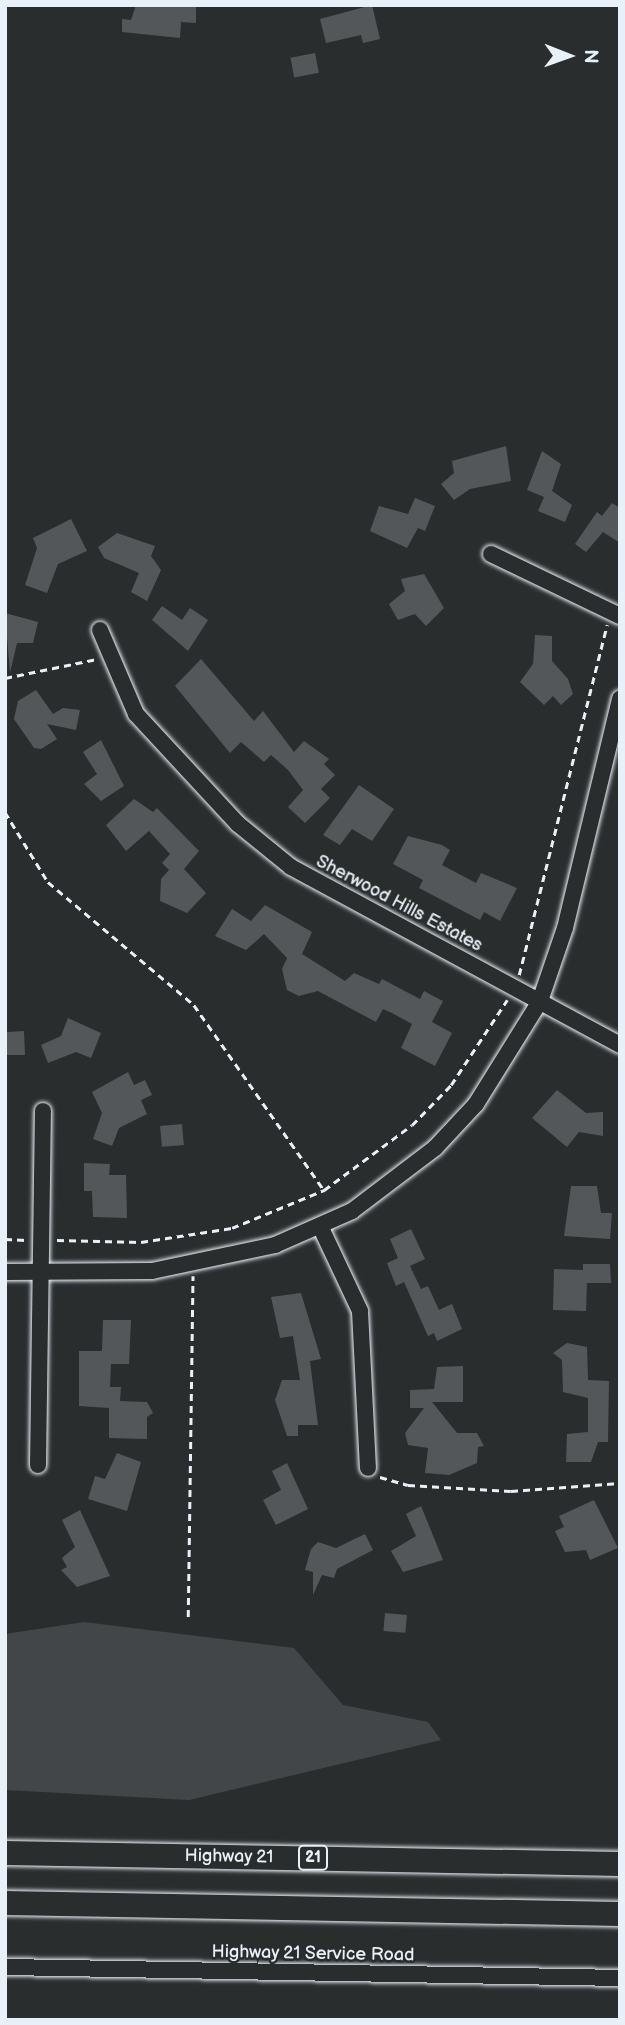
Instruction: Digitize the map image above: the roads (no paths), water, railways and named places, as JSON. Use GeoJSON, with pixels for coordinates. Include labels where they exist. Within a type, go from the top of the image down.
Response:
{"type":"FeatureCollection","features":[{"type":"Feature","properties":{"kind":"main road","name":"Highway 21"},"geometry":{"type":"LineString","coordinates":[[5,1853],[620,1864]]}},
{"type":"Feature","properties":{"kind":"main road"},"geometry":{"type":"LineString","coordinates":[[5,1903],[620,1914]]}},
{"type":"Feature","properties":{"kind":"street"},"geometry":{"type":"LineString","coordinates":[[491,554],[613,621]]}},
{"type":"Feature","properties":{"kind":"street","name":"Sherwood Hills Estates"},"geometry":{"type":"LineString","coordinates":[[100,631],[136,714],[239,824],[291,867],[620,1045]]}},
{"type":"Feature","properties":{"kind":"street"},"geometry":{"type":"LineString","coordinates":[[5,1272],[193,1266],[320,1227],[435,1148],[476,1104],[540,1001],[565,928],[614,748],[620,699]]}},
{"type":"Feature","properties":{"kind":"street"},"geometry":{"type":"LineString","coordinates":[[38,1465],[43,1111]]}},
{"type":"Feature","properties":{"kind":"street"},"geometry":{"type":"LineString","coordinates":[[320,1227],[360,1311],[368,1468]]}},
{"type":"Feature","properties":{"kind":"street","name":"Highway 21 Service Road"},"geometry":{"type":"LineString","coordinates":[[5,1967],[620,1978]]}}]}
